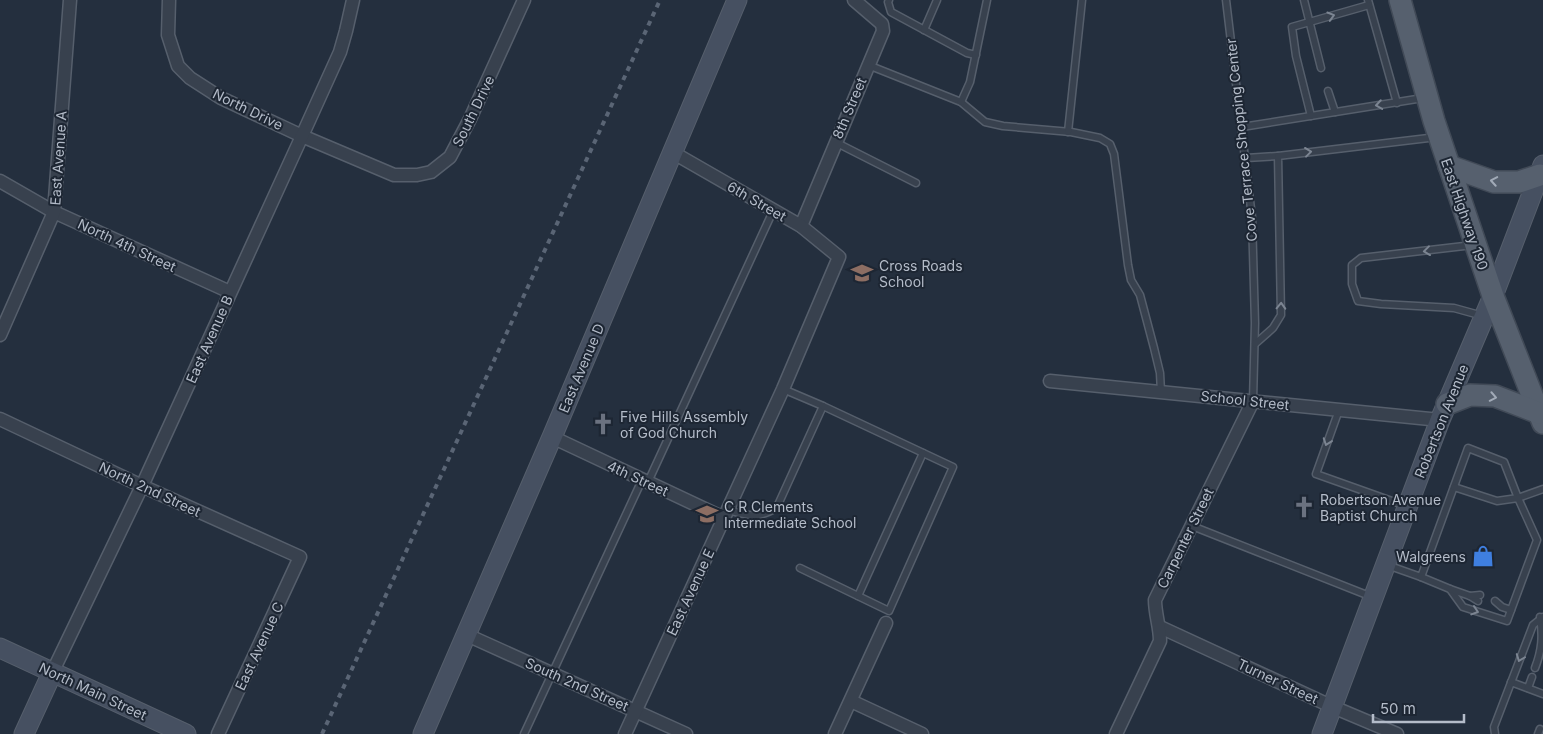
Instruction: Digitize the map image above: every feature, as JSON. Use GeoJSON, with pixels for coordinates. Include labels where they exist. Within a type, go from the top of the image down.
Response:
{"type":"FeatureCollection","features":[{"type":"Feature","properties":{"kind":"main road","name":"East Avenue D"},"geometry":{"type":"LineString","coordinates":[[423,734],[552,437],[737,0]]}},
{"type":"Feature","properties":{"kind":"main road","name":"East Highway 190"},"geometry":{"type":"LineString","coordinates":[[1400,0],[1439,137],[1493,296],[1541,418]]}},
{"type":"Feature","properties":{"kind":"main road"},"geometry":{"type":"LineString","coordinates":[[1449,166],[1494,182],[1519,182],[1542,172]]}},
{"type":"Feature","properties":{"kind":"main road","name":"Robertson Avenue"},"geometry":{"type":"LineString","coordinates":[[1322,734],[1443,412],[1493,296],[1542,172]]}},
{"type":"Feature","properties":{"kind":"main road"},"geometry":{"type":"LineString","coordinates":[[1443,412],[1470,394],[1495,396],[1541,418]]}},
{"type":"Feature","properties":{"kind":"main road","name":"North Main Street"},"geometry":{"type":"LineString","coordinates":[[0,648],[182,733]]}},
{"type":"Feature","properties":{"kind":"main road"},"geometry":{"type":"LineString","coordinates":[[24,734],[52,673]]}},
{"type":"Feature","properties":{"kind":"street","name":"East Avenue A"},"geometry":{"type":"LineString","coordinates":[[0,335],[54,212],[70,0]]}},
{"type":"Feature","properties":{"kind":"street","name":"North Drive"},"geometry":{"type":"LineString","coordinates":[[169,0],[168,35],[178,66],[190,78],[221,98],[302,136]]}},
{"type":"Feature","properties":{"kind":"street","name":"East Avenue B"},"geometry":{"type":"LineString","coordinates":[[52,673],[142,486],[340,52],[353,0]]}},
{"type":"Feature","properties":{"kind":"street","name":"South Drive"},"geometry":{"type":"LineString","coordinates":[[302,136],[394,175],[417,176],[431,172],[450,157],[470,119],[524,0]]}},
{"type":"Feature","properties":{"kind":"street","name":"8th Street"},"geometry":{"type":"LineString","coordinates":[[801,226],[883,31],[882,24],[854,0]]}},
{"type":"Feature","properties":{"kind":"street","name":"6th Street"},"geometry":{"type":"LineString","coordinates":[[672,152],[801,226],[839,257]]}},
{"type":"Feature","properties":{"kind":"street","name":"North 4th Street"},"geometry":{"type":"LineString","coordinates":[[0,181],[54,212],[230,292]]}},
{"type":"Feature","properties":{"kind":"street","name":"East Avenue E"},"geometry":{"type":"LineString","coordinates":[[625,734],[783,388],[839,257]]}},
{"type":"Feature","properties":{"kind":"street","name":"School Street"},"geometry":{"type":"LineString","coordinates":[[1050,380],[1339,410],[1443,412]]}},
{"type":"Feature","properties":{"kind":"street","name":"Carpenter Street"},"geometry":{"type":"LineString","coordinates":[[1116,734],[1160,641],[1160,627],[1155,610],[1155,600],[1254,401]]}},
{"type":"Feature","properties":{"kind":"street","name":"North 2nd Street"},"geometry":{"type":"LineString","coordinates":[[0,419],[142,486],[300,557]]}},
{"type":"Feature","properties":{"kind":"street","name":"4th Street"},"geometry":{"type":"LineString","coordinates":[[552,437],[645,481],[726,514]]}},
{"type":"Feature","properties":{"kind":"street","name":"East Avenue C"},"geometry":{"type":"LineString","coordinates":[[218,734],[300,557]]}},
{"type":"Feature","properties":{"kind":"street"},"geometry":{"type":"LineString","coordinates":[[835,734],[886,622]]}},
{"type":"Feature","properties":{"kind":"street","name":"Turner Street"},"geometry":{"type":"LineString","coordinates":[[1160,627],[1333,707],[1397,734]]}},
{"type":"Feature","properties":{"kind":"street","name":"South 2nd Street"},"geometry":{"type":"LineString","coordinates":[[467,635],[686,734]]}},
{"type":"Feature","properties":{"kind":"street"},"geometry":{"type":"LineString","coordinates":[[851,701],[922,734]]}},
{"type":"Feature","properties":{"kind":"lane"},"geometry":{"type":"LineString","coordinates":[[889,0],[891,12],[967,53],[976,55]]}},
{"type":"Feature","properties":{"kind":"lane"},"geometry":{"type":"LineString","coordinates":[[924,30],[937,0]]}},
{"type":"Feature","properties":{"kind":"lane"},"geometry":{"type":"LineString","coordinates":[[961,102],[970,82],[987,0]]}},
{"type":"Feature","properties":{"kind":"lane"},"geometry":{"type":"LineString","coordinates":[[1068,132],[1082,0]]}},
{"type":"Feature","properties":{"kind":"lane","name":"Cove Terrace Shopping Center"},"geometry":{"type":"LineString","coordinates":[[1226,0],[1252,217],[1255,344],[1254,401]]}},
{"type":"Feature","properties":{"kind":"lane"},"geometry":{"type":"LineString","coordinates":[[1304,0],[1321,68]]}},
{"type":"Feature","properties":{"kind":"lane"},"geometry":{"type":"LineString","coordinates":[[1311,116],[1296,56],[1292,27],[1369,2],[1397,102]]}},
{"type":"Feature","properties":{"kind":"lane"},"geometry":{"type":"LineString","coordinates":[[868,65],[961,102],[984,122],[1003,126],[1068,132],[1100,138],[1110,144],[1114,154],[1131,280],[1140,295],[1160,373],[1161,392]]}},
{"type":"Feature","properties":{"kind":"lane"},"geometry":{"type":"LineString","coordinates":[[1328,91],[1335,112]]}},
{"type":"Feature","properties":{"kind":"lane"},"geometry":{"type":"LineString","coordinates":[[1242,127],[1427,98]]}},
{"type":"Feature","properties":{"kind":"lane"},"geometry":{"type":"LineString","coordinates":[[1246,158],[1439,137]]}},
{"type":"Feature","properties":{"kind":"lane"},"geometry":{"type":"LineString","coordinates":[[835,142],[916,183]]}},
{"type":"Feature","properties":{"kind":"lane"},"geometry":{"type":"LineString","coordinates":[[1255,344],[1273,328],[1281,315],[1278,156]]}},
{"type":"Feature","properties":{"kind":"lane"},"geometry":{"type":"LineString","coordinates":[[524,734],[773,211]]}},
{"type":"Feature","properties":{"kind":"lane"},"geometry":{"type":"LineString","coordinates":[[1476,245],[1361,258],[1352,265],[1352,284],[1358,300],[1381,304],[1454,308],[1484,316]]}},
{"type":"Feature","properties":{"kind":"lane"},"geometry":{"type":"LineString","coordinates":[[783,388],[953,467],[889,610],[800,568]]}},
{"type":"Feature","properties":{"kind":"lane"},"geometry":{"type":"LineString","coordinates":[[726,514],[753,517],[770,512],[777,506],[822,406]]}},
{"type":"Feature","properties":{"kind":"lane"},"geometry":{"type":"LineString","coordinates":[[1339,410],[1316,474],[1407,507]]}},
{"type":"Feature","properties":{"kind":"lane"},"geometry":{"type":"LineString","coordinates":[[1421,577],[1468,448],[1504,462],[1537,540],[1507,621],[1463,607],[1450,589]]}},
{"type":"Feature","properties":{"kind":"lane"},"geometry":{"type":"LineString","coordinates":[[858,596],[923,454]]}},
{"type":"Feature","properties":{"kind":"lane"},"geometry":{"type":"LineString","coordinates":[[1454,487],[1497,501],[1518,498],[1543,489]]}},
{"type":"Feature","properties":{"kind":"lane"},"geometry":{"type":"LineString","coordinates":[[1192,526],[1374,597]]}},
{"type":"Feature","properties":{"kind":"lane"},"geometry":{"type":"LineString","coordinates":[[1386,564],[1450,589],[1479,598]]}},
{"type":"Feature","properties":{"kind":"lane"},"geometry":{"type":"LineString","coordinates":[[1494,604],[1511,610]]}},
{"type":"Feature","properties":{"kind":"lane"},"geometry":{"type":"LineString","coordinates":[[1535,668],[1542,650],[1542,617]]}},
{"type":"Feature","properties":{"kind":"lane"},"geometry":{"type":"LineString","coordinates":[[1495,734],[1494,727],[1533,625],[1542,617]]}},
{"type":"Feature","properties":{"kind":"lane"},"geometry":{"type":"LineString","coordinates":[[1528,688],[1532,677]]}},
{"type":"Feature","properties":{"kind":"lane"},"geometry":{"type":"LineString","coordinates":[[1511,682],[1543,694]]}},
{"type":"Feature","properties":{"kind":"railway"},"geometry":{"type":"LineString","coordinates":[[322,734],[660,0]]}},
{"type":"Feature","properties":{"kind":"place","name":"Cross Roads School"},"geometry":{"type":"Point","coordinates":[862,273]}},
{"type":"Feature","properties":{"kind":"place","name":"Five Hills Assembly of God Church"},"geometry":{"type":"Point","coordinates":[603,424]}},
{"type":"Feature","properties":{"kind":"place","name":"Robertson Avenue Baptist Church"},"geometry":{"type":"Point","coordinates":[1304,507]}},
{"type":"Feature","properties":{"kind":"place","name":"C R Clements Intermediate School"},"geometry":{"type":"Point","coordinates":[707,514]}},
{"type":"Feature","properties":{"kind":"place","name":"Walgreens"},"geometry":{"type":"Point","coordinates":[1483,556]}}]}
